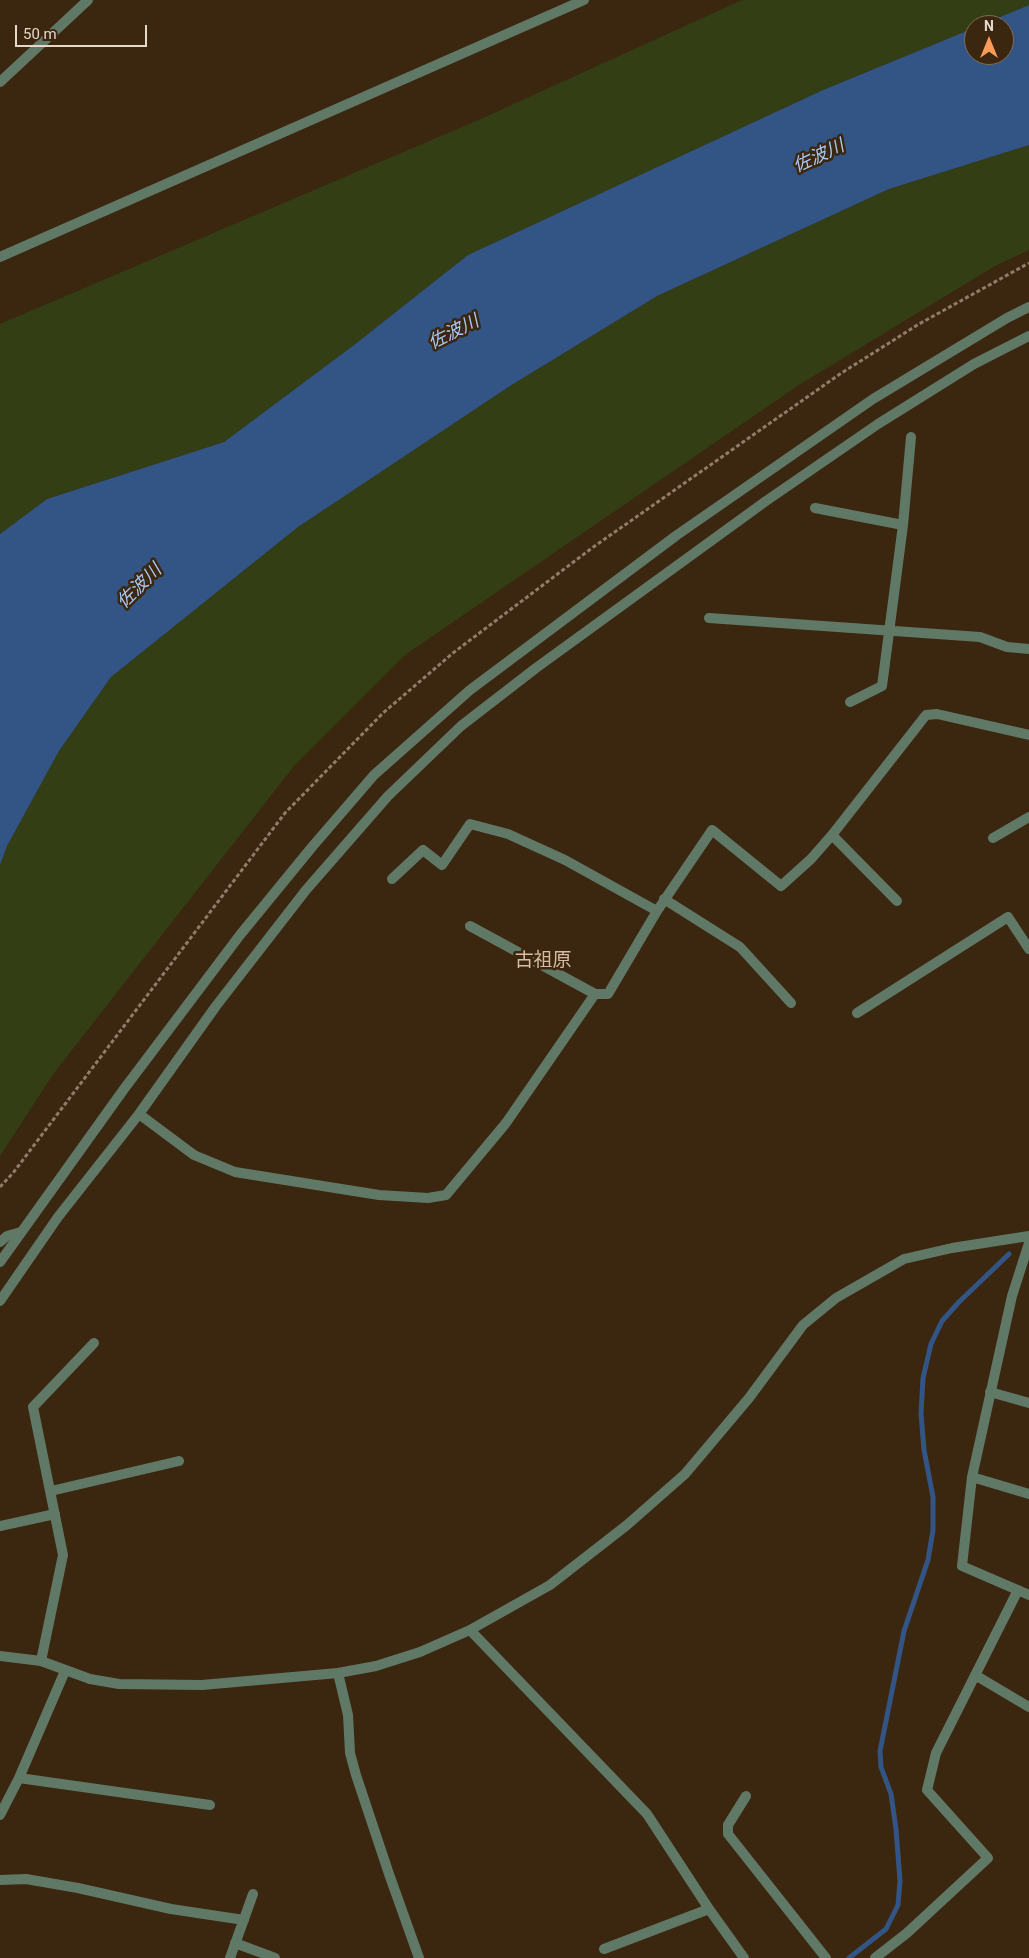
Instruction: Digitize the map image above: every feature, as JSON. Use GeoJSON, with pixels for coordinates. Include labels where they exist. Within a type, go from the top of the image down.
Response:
{"type":"FeatureCollection","features":[{"type":"Feature","properties":{"kind":"street"},"geometry":{"type":"LineString","coordinates":[[0,82],[88,0]]}},
{"type":"Feature","properties":{"kind":"street"},"geometry":{"type":"LineString","coordinates":[[0,257],[584,0]]}},
{"type":"Feature","properties":{"kind":"street"},"geometry":{"type":"LineString","coordinates":[[0,1262],[124,1089],[240,935],[374,775],[470,690],[677,535],[873,399],[1007,318],[1029,307]]}},
{"type":"Feature","properties":{"kind":"street"},"geometry":{"type":"LineString","coordinates":[[0,1301],[58,1217],[139,1114],[216,1006],[306,890],[388,796],[461,726],[544,662],[766,501],[846,446],[974,364],[1029,336]]}},
{"type":"Feature","properties":{"kind":"street"},"geometry":{"type":"LineString","coordinates":[[850,702],[882,686],[903,525],[911,437]]}},
{"type":"Feature","properties":{"kind":"street"},"geometry":{"type":"LineString","coordinates":[[815,508],[903,525]]}},
{"type":"Feature","properties":{"kind":"street"},"geometry":{"type":"LineString","coordinates":[[709,618],[980,637],[1007,647],[1029,649]]}},
{"type":"Feature","properties":{"kind":"street"},"geometry":{"type":"LineString","coordinates":[[470,926],[595,994],[608,994],[664,899],[712,830],[781,886],[811,859],[832,835],[926,715],[937,714],[1029,735]]}},
{"type":"Feature","properties":{"kind":"street"},"geometry":{"type":"LineString","coordinates":[[993,838],[1029,817]]}},
{"type":"Feature","properties":{"kind":"street"},"geometry":{"type":"LineString","coordinates":[[392,879],[423,850],[442,864],[470,824],[508,834],[566,860],[657,911]]}},
{"type":"Feature","properties":{"kind":"street"},"geometry":{"type":"LineString","coordinates":[[832,835],[897,901]]}},
{"type":"Feature","properties":{"kind":"street"},"geometry":{"type":"LineString","coordinates":[[664,899],[740,946],[791,1003]]}},
{"type":"Feature","properties":{"kind":"street"},"geometry":{"type":"LineString","coordinates":[[857,1013],[1008,918],[1029,949]]}},
{"type":"Feature","properties":{"kind":"street"},"geometry":{"type":"LineString","coordinates":[[139,1114],[194,1155],[235,1172],[379,1194],[428,1198],[446,1195],[506,1123],[595,994]]}},
{"type":"Feature","properties":{"kind":"street"},"geometry":{"type":"LineString","coordinates":[[0,1242],[7,1236],[21,1232]]}},
{"type":"Feature","properties":{"kind":"street"},"geometry":{"type":"LineString","coordinates":[[0,1656],[41,1662],[90,1679],[119,1684],[202,1685],[338,1673],[376,1666],[420,1652],[470,1630],[550,1585],[627,1525],[685,1474],[749,1398],[803,1325],[836,1298],[904,1260],[952,1248],[1029,1236]]}},
{"type":"Feature","properties":{"kind":"street"},"geometry":{"type":"LineString","coordinates":[[1029,1243],[1012,1296],[972,1477],[962,1566],[1029,1595]]}},
{"type":"Feature","properties":{"kind":"street"},"geometry":{"type":"LineString","coordinates":[[41,1662],[63,1555],[33,1407],[94,1343]]}},
{"type":"Feature","properties":{"kind":"street"},"geometry":{"type":"LineString","coordinates":[[990,1392],[1029,1403]]}},
{"type":"Feature","properties":{"kind":"street"},"geometry":{"type":"LineString","coordinates":[[51,1491],[178,1461]]}},
{"type":"Feature","properties":{"kind":"street"},"geometry":{"type":"LineString","coordinates":[[972,1477],[1029,1494]]}},
{"type":"Feature","properties":{"kind":"street"},"geometry":{"type":"LineString","coordinates":[[0,1526],[55,1514]]}},
{"type":"Feature","properties":{"kind":"street"},"geometry":{"type":"LineString","coordinates":[[875,1958],[907,1933],[988,1858],[927,1790],[936,1753],[1018,1590]]}},
{"type":"Feature","properties":{"kind":"street"},"geometry":{"type":"LineString","coordinates":[[470,1630],[647,1814],[709,1909],[744,1958]]}},
{"type":"Feature","properties":{"kind":"street"},"geometry":{"type":"LineString","coordinates":[[0,1814],[19,1778],[65,1671]]}},
{"type":"Feature","properties":{"kind":"street"},"geometry":{"type":"LineString","coordinates":[[338,1673],[348,1715],[350,1753],[356,1776],[419,1958]]}},
{"type":"Feature","properties":{"kind":"street"},"geometry":{"type":"LineString","coordinates":[[975,1675],[1029,1707]]}},
{"type":"Feature","properties":{"kind":"street"},"geometry":{"type":"LineString","coordinates":[[19,1778],[210,1804]]}},
{"type":"Feature","properties":{"kind":"street"},"geometry":{"type":"LineString","coordinates":[[746,1796],[728,1825],[728,1834],[826,1958]]}},
{"type":"Feature","properties":{"kind":"street"},"geometry":{"type":"LineString","coordinates":[[0,1880],[26,1880],[78,1888],[171,1909],[244,1920]]}},
{"type":"Feature","properties":{"kind":"street"},"geometry":{"type":"LineString","coordinates":[[230,1958],[253,1894]]}},
{"type":"Feature","properties":{"kind":"street"},"geometry":{"type":"LineString","coordinates":[[604,1949],[709,1909]]}},
{"type":"Feature","properties":{"kind":"street"},"geometry":{"type":"LineString","coordinates":[[235,1943],[275,1958]]}},
{"type":"Feature","properties":{"kind":"green space"},"geometry":{"type":"Polygon","coordinates":[[[742,0],[1029,0],[1029,5],[1005,15],[964,15],[964,32],[823,90],[468,255],[354,345],[224,442],[47,499],[0,534],[0,324],[483,118],[742,0]]]}},
{"type":"Feature","properties":{"kind":"green space"},"geometry":{"type":"Polygon","coordinates":[[[1029,145],[1029,250],[995,266],[799,385],[405,655],[294,766],[54,1073],[0,1156],[0,865],[7,846],[59,751],[111,677],[298,527],[510,386],[657,296],[889,189],[1029,145]]]}},
{"type":"Feature","properties":{"kind":"water","name":"佐波川"},"geometry":{"type":"Polygon","coordinates":[[[1029,5],[1029,145],[889,189],[657,296],[510,386],[298,527],[111,677],[59,751],[7,846],[0,865],[0,534],[47,499],[224,442],[354,345],[468,255],[823,90],[964,32],[964,65],[1014,65],[1014,15],[1005,15],[1029,5]]]}},
{"type":"Feature","properties":{"kind":"waterway"},"geometry":{"type":"LineString","coordinates":[[849,1958],[886,1929],[898,1905],[900,1881],[896,1829],[891,1794],[881,1767],[880,1751],[904,1631],[928,1560],[933,1530],[933,1497],[924,1450],[921,1414],[923,1378],[931,1344],[942,1321],[1009,1254]]}},
{"type":"Feature","properties":{"kind":"district","name":"古祖原"},"geometry":{"type":"Point","coordinates":[543,961]}}]}
